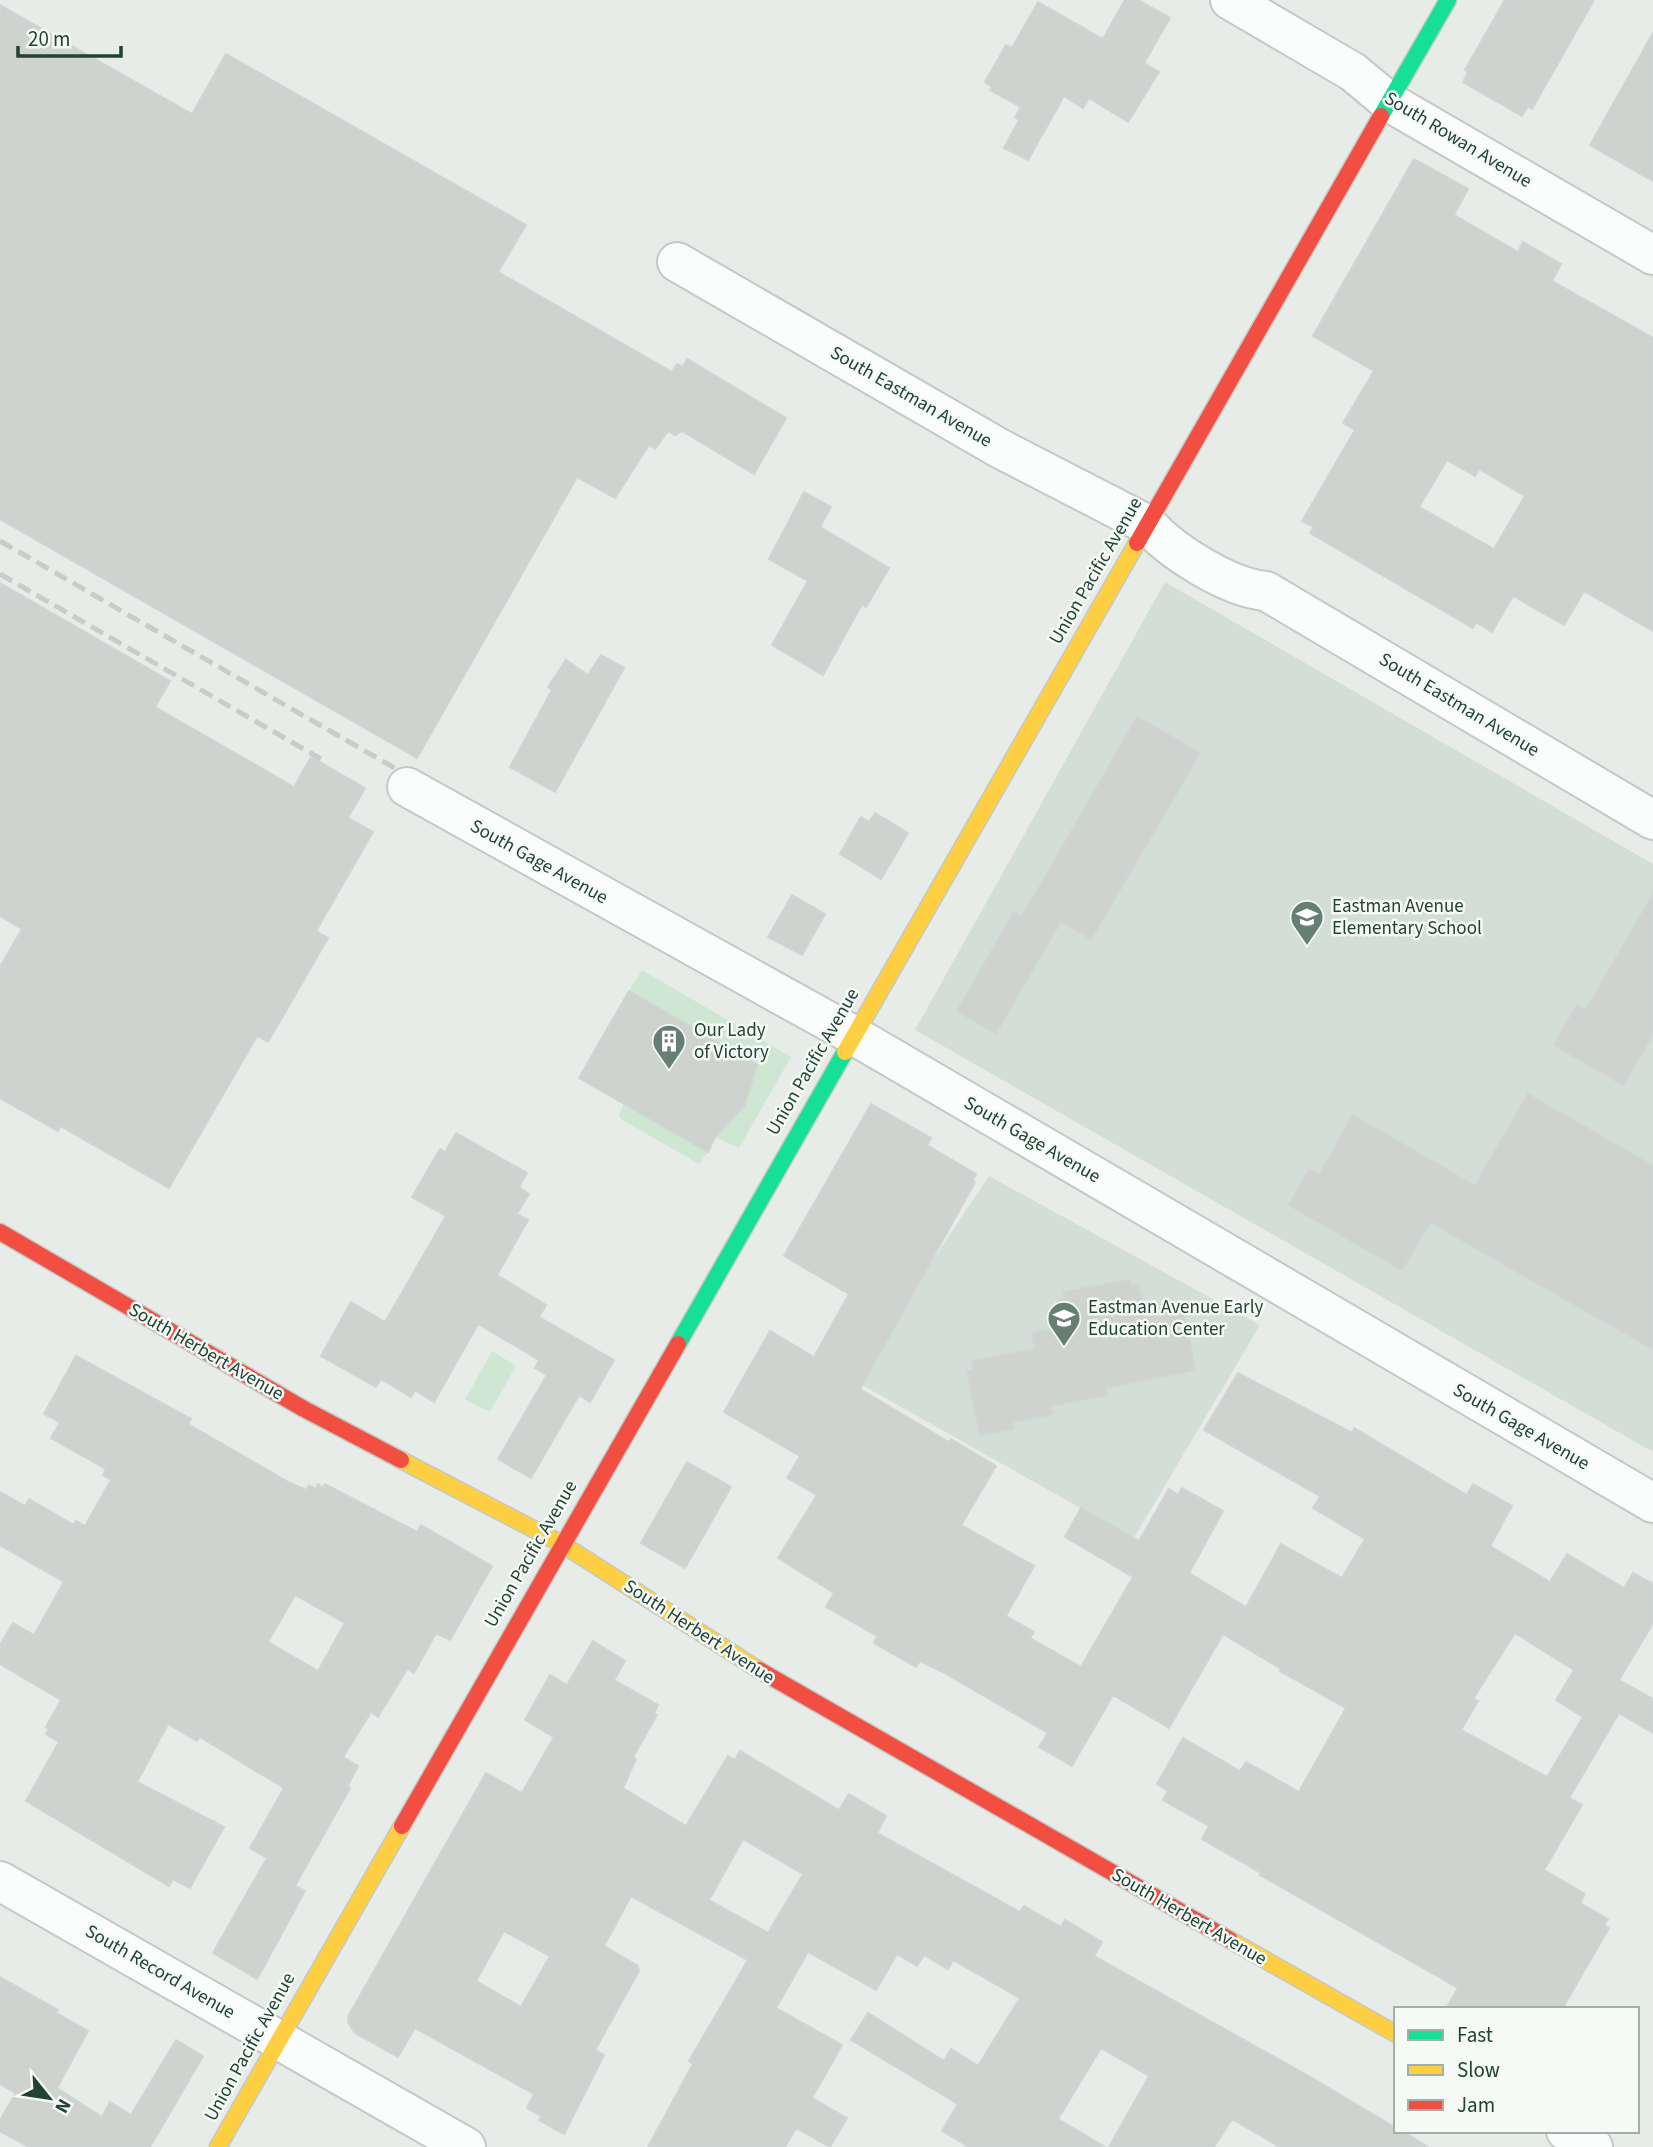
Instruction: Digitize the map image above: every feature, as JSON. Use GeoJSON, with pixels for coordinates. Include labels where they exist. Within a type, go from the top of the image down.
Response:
{"type":"FeatureCollection","features":[{"type":"Feature","properties":{"kind":"street","name":"South Rowan Avenue"},"geometry":{"type":"LineString","coordinates":[[1230,0],[1353,72],[1389,102],[1653,255]]}},
{"type":"Feature","properties":{"kind":"street","name":"Union Pacific Avenue"},"geometry":{"type":"LineString","coordinates":[[218,2147],[1448,0]]}},
{"type":"Feature","properties":{"kind":"street","name":"South Eastman Avenue"},"geometry":{"type":"LineString","coordinates":[[677,262],[999,448],[1148,525],[1174,527],[1256,573],[1266,591],[1653,820]]}},
{"type":"Feature","properties":{"kind":"street","name":"South Gage Avenue"},"geometry":{"type":"LineString","coordinates":[[407,787],[853,1035],[1653,1503]]}},
{"type":"Feature","properties":{"kind":"street","name":"South Herbert Avenue"},"geometry":{"type":"LineString","coordinates":[[0,1232],[304,1409],[562,1544],[780,1684],[1394,2033]]}},
{"type":"Feature","properties":{"kind":"street","name":"South Record Avenue"},"geometry":{"type":"LineString","coordinates":[[0,1881],[466,2147]]}},
{"type":"Feature","properties":{"kind":"street"},"geometry":{"type":"LineString","coordinates":[[1569,2133],[1593,2147]]}},
{"type":"Feature","properties":{"kind":"shaded area","name":"Eastman Avenue Elementary School"},"geometry":{"type":"Polygon","coordinates":[[[1165,582],[1653,864],[1653,1452],[915,1030],[1165,582]]]}},
{"type":"Feature","properties":{"kind":"shaded area","name":"Eastman Avenue Early Education Center"},"geometry":{"type":"Polygon","coordinates":[[[989,1176],[1260,1325],[1134,1538],[862,1385],[920,1279],[989,1176]]]}},
{"type":"Feature","properties":{"kind":"green space"},"geometry":{"type":"Polygon","coordinates":[[[642,970],[791,1057],[739,1148],[715,1137],[744,1106],[757,1065],[629,991],[642,970]]]}},
{"type":"Feature","properties":{"kind":"green space"},"geometry":{"type":"Polygon","coordinates":[[[624,1103],[708,1152],[699,1164],[624,1121],[619,1116],[624,1103]]]}},
{"type":"Feature","properties":{"kind":"green space"},"geometry":{"type":"Polygon","coordinates":[[[492,1351],[516,1366],[490,1412],[465,1400],[492,1351]]]}},
{"type":"Feature","properties":{"kind":"building"},"geometry":{"type":"Polygon","coordinates":[[[1125,0],[1138,0],[1170,18],[1144,63],[1159,72],[1128,122],[1089,98],[1083,108],[1064,96],[1028,160],[1004,148],[1019,120],[1015,117],[1021,107],[990,90],[992,87],[985,82],[1006,45],[1012,48],[1038,2],[1103,39],[1125,0]]]}},
{"type":"Feature","properties":{"kind":"building"},"geometry":{"type":"Polygon","coordinates":[[[1505,0],[1594,0],[1532,109],[1528,106],[1522,116],[1463,82],[1468,72],[1465,70],[1505,0]]]}},
{"type":"Feature","properties":{"kind":"building"},"geometry":{"type":"Polygon","coordinates":[[[0,5],[192,114],[226,54],[526,225],[498,272],[672,372],[677,364],[683,367],[687,359],[786,418],[754,474],[682,431],[675,435],[668,431],[655,449],[649,445],[615,498],[577,477],[417,758],[0,519],[0,5]]]}},
{"type":"Feature","properties":{"kind":"building"},"geometry":{"type":"Polygon","coordinates":[[[1653,33],[1653,181],[1590,145],[1653,33]]]}},
{"type":"Feature","properties":{"kind":"building"},"geometry":{"type":"Polygon","coordinates":[[[1414,159],[1468,189],[1454,215],[1518,252],[1523,242],[1561,264],[1552,281],[1653,338],[1653,631],[1584,591],[1564,625],[1513,596],[1492,632],[1476,622],[1473,628],[1310,533],[1314,527],[1302,521],[1355,430],[1343,423],[1374,371],[1313,336],[1414,159]],[[1447,460],[1419,507],[1494,549],[1525,496],[1479,469],[1475,476],[1447,460]]]}},
{"type":"Feature","properties":{"kind":"building"},"geometry":{"type":"Polygon","coordinates":[[[804,492],[831,507],[820,527],[889,568],[866,607],[862,604],[823,675],[772,645],[808,581],[769,559],[804,492]]]}},
{"type":"Feature","properties":{"kind":"building"},"geometry":{"type":"Polygon","coordinates":[[[0,583],[170,681],[155,707],[294,787],[311,757],[365,788],[348,818],[373,832],[316,931],[328,938],[268,1042],[257,1036],[169,1188],[60,1126],[58,1131],[0,1098],[0,967],[22,929],[0,916],[0,583]]]}},
{"type":"Feature","properties":{"kind":"building"},"geometry":{"type":"Polygon","coordinates":[[[601,655],[624,668],[555,792],[510,767],[552,690],[548,687],[566,660],[588,675],[601,655]]]}},
{"type":"Feature","properties":{"kind":"building"},"geometry":{"type":"Polygon","coordinates":[[[1137,717],[1200,753],[1091,939],[1061,921],[996,1033],[957,1011],[1014,912],[1021,916],[1040,886],[1137,717]]]}},
{"type":"Feature","properties":{"kind":"building"},"geometry":{"type":"Polygon","coordinates":[[[875,813],[908,833],[881,879],[840,854],[861,817],[869,822],[875,813]]]}},
{"type":"Feature","properties":{"kind":"building"},"geometry":{"type":"Polygon","coordinates":[[[1653,894],[1653,1034],[1623,1085],[1554,1045],[1577,1005],[1586,1010],[1653,894]]]}},
{"type":"Feature","properties":{"kind":"building"},"geometry":{"type":"Polygon","coordinates":[[[792,895],[825,914],[802,955],[768,937],[792,895]]]}},
{"type":"Feature","properties":{"kind":"building","name":"Our Lady of Victory"},"geometry":{"type":"Polygon","coordinates":[[[629,991],[757,1065],[744,1106],[715,1137],[708,1152],[579,1078],[629,991]]]}},
{"type":"Feature","properties":{"kind":"building"},"geometry":{"type":"Polygon","coordinates":[[[1528,1094],[1653,1166],[1653,1349],[1430,1222],[1402,1270],[1289,1205],[1309,1170],[1319,1175],[1353,1115],[1475,1186],[1528,1094]]]}},
{"type":"Feature","properties":{"kind":"building"},"geometry":{"type":"Polygon","coordinates":[[[871,1104],[931,1138],[927,1145],[976,1174],[972,1181],[975,1182],[860,1389],[949,1442],[951,1439],[996,1466],[961,1525],[1034,1566],[1006,1616],[1034,1632],[1030,1638],[1081,1667],[1133,1577],[1065,1537],[1081,1508],[1139,1541],[1169,1489],[1178,1495],[1182,1488],[1223,1511],[1189,1573],[1246,1607],[1281,1544],[1342,1578],[1365,1539],[1313,1508],[1320,1497],[1318,1495],[1204,1430],[1238,1373],[1352,1433],[1354,1428],[1467,1495],[1473,1484],[1512,1506],[1490,1546],[1550,1582],[1567,1554],[1624,1588],[1633,1573],[1653,1584],[1653,1623],[1619,1680],[1653,1699],[1653,1733],[1619,1713],[1569,1798],[1582,1805],[1544,1870],[1585,1894],[1580,1903],[1608,1919],[1604,1925],[1609,1928],[1563,2007],[1447,2007],[1458,1988],[1202,1839],[1209,1826],[1163,1800],[1168,1791],[1157,1784],[1183,1738],[1240,1771],[1246,1762],[1299,1792],[1346,1708],[1280,1671],[1281,1669],[1223,1634],[1169,1728],[1113,1695],[1072,1766],[1039,1747],[1048,1733],[941,1671],[920,1661],[916,1667],[874,1643],[877,1636],[826,1607],[834,1593],[778,1558],[817,1495],[787,1478],[800,1456],[724,1412],[770,1331],[814,1357],[849,1294],[784,1256],[871,1104]],[[1515,1633],[1473,1699],[1478,1701],[1461,1730],[1547,1777],[1583,1717],[1556,1700],[1574,1670],[1515,1633]]]}},
{"type":"Feature","properties":{"kind":"building"},"geometry":{"type":"Polygon","coordinates":[[[456,1133],[527,1173],[519,1187],[529,1194],[517,1214],[528,1220],[497,1275],[546,1305],[539,1317],[614,1360],[590,1402],[579,1395],[531,1478],[498,1459],[547,1375],[535,1368],[539,1360],[478,1324],[434,1402],[415,1390],[411,1397],[381,1379],[376,1387],[321,1356],[351,1302],[385,1322],[446,1216],[412,1197],[440,1149],[445,1152],[456,1133]]]}},
{"type":"Feature","properties":{"kind":"building"},"geometry":{"type":"Polygon","coordinates":[[[1130,1280],[1132,1286],[1138,1285],[1144,1311],[1175,1305],[1177,1313],[1184,1312],[1195,1370],[1105,1388],[1107,1395],[1050,1406],[1052,1414],[1013,1422],[1014,1429],[980,1435],[967,1371],[974,1370],[972,1361],[1035,1349],[1032,1333],[1064,1327],[1059,1300],[1065,1299],[1064,1292],[1130,1280]]]}},
{"type":"Feature","properties":{"kind":"building"},"geometry":{"type":"Polygon","coordinates":[[[76,1356],[191,1419],[188,1424],[290,1483],[306,1490],[309,1485],[316,1489],[318,1484],[323,1488],[325,1484],[417,1532],[421,1525],[492,1566],[450,1640],[436,1633],[414,1673],[407,1669],[378,1717],[371,1712],[343,1757],[358,1766],[347,1787],[350,1788],[295,1886],[305,1891],[257,1979],[213,1953],[267,1858],[250,1848],[284,1788],[200,1737],[197,1741],[168,1724],[137,1782],[224,1827],[190,1888],[173,1879],[169,1886],[26,1801],[59,1742],[46,1734],[49,1729],[46,1727],[61,1700],[0,1664],[0,1645],[13,1623],[34,1635],[64,1582],[0,1545],[0,1492],[25,1506],[29,1499],[74,1525],[76,1521],[85,1526],[111,1480],[103,1475],[106,1469],[51,1438],[60,1422],[44,1414],[76,1356]],[[295,1595],[268,1642],[318,1671],[345,1623],[295,1595]]]}},
{"type":"Feature","properties":{"kind":"building"},"geometry":{"type":"Polygon","coordinates":[[[687,1462],[731,1487],[685,1568],[641,1543],[687,1462]]]}},
{"type":"Feature","properties":{"kind":"building"},"geometry":{"type":"Polygon","coordinates":[[[593,1641],[625,1661],[614,1680],[658,1705],[654,1713],[657,1715],[633,1757],[636,1759],[623,1788],[686,1826],[728,1756],[735,1760],[740,1751],[839,1810],[849,1794],[886,1816],[877,1833],[1020,1912],[1024,1906],[1061,1927],[1065,1920],[1102,1942],[1094,1956],[1312,2078],[1394,2127],[1394,2133],[1405,2133],[1428,2147],[1280,2147],[1232,2119],[1214,2147],[1109,2147],[1149,2076],[1101,2048],[1058,2119],[1105,2147],[969,2147],[942,2131],[958,2104],[851,2040],[868,2013],[944,2061],[951,2049],[978,2066],[1020,1998],[953,1960],[948,1969],[924,1955],[917,1966],[897,1954],[876,1990],[808,1952],[776,2008],[842,2045],[812,2098],[847,2118],[830,2147],[796,2128],[785,2147],[648,2147],[693,2064],[689,2061],[748,1960],[631,1896],[604,1946],[638,1966],[639,1971],[595,2050],[604,2055],[564,2134],[539,2120],[541,2116],[527,2108],[534,2094],[415,2028],[398,2057],[355,2033],[348,2022],[349,2015],[486,1773],[522,1793],[554,1737],[525,1720],[550,1675],[567,1685],[593,1641]],[[743,1839],[709,1900],[768,1933],[803,1874],[743,1839]],[[504,1931],[476,1981],[521,2007],[550,1956],[504,1931]]]}},
{"type":"Feature","properties":{"kind":"building"},"geometry":{"type":"Polygon","coordinates":[[[0,1977],[58,2010],[56,2013],[88,2031],[57,2088],[102,2117],[110,2102],[131,2115],[176,2040],[203,2056],[150,2147],[29,2147],[0,2131],[0,2120],[16,2093],[0,2084],[0,1977]]]}},
{"type":"Feature","properties":{"kind":"railway"},"geometry":{"type":"LineString","coordinates":[[0,541],[398,770]]}},
{"type":"Feature","properties":{"kind":"railway"},"geometry":{"type":"LineString","coordinates":[[0,574],[321,759]]}},
{"type":"Feature","properties":{"kind":"traffic: fast"},"geometry":{"type":"LineString","coordinates":[[1381,116],[1448,0]]}},
{"type":"Feature","properties":{"kind":"traffic: fast"},"geometry":{"type":"LineString","coordinates":[[678,1344],[845,1052]]}},
{"type":"Feature","properties":{"kind":"traffic: slow"},"geometry":{"type":"LineString","coordinates":[[845,1052],[1137,543]]}},
{"type":"Feature","properties":{"kind":"traffic: slow"},"geometry":{"type":"LineString","coordinates":[[401,1460],[562,1544],[759,1670]]}},
{"type":"Feature","properties":{"kind":"traffic: slow"},"geometry":{"type":"LineString","coordinates":[[218,2147],[402,1826]]}},
{"type":"Feature","properties":{"kind":"traffic: slow"},"geometry":{"type":"LineString","coordinates":[[1230,1940],[1394,2033]]}},
{"type":"Feature","properties":{"kind":"traffic: jam"},"geometry":{"type":"LineString","coordinates":[[1137,543],[1381,116]]}},
{"type":"Feature","properties":{"kind":"traffic: jam"},"geometry":{"type":"LineString","coordinates":[[0,1232],[304,1409],[401,1460]]}},
{"type":"Feature","properties":{"kind":"traffic: jam"},"geometry":{"type":"LineString","coordinates":[[402,1826],[678,1344]]}},
{"type":"Feature","properties":{"kind":"traffic: jam"},"geometry":{"type":"LineString","coordinates":[[759,1670],[1230,1940]]}},
{"type":"Feature","properties":{"kind":"place","name":"Eastman Avenue Elementary School"},"geometry":{"type":"Point","coordinates":[1307,947]}},
{"type":"Feature","properties":{"kind":"place","name":"Our Lady of Victory"},"geometry":{"type":"Point","coordinates":[669,1071]}},
{"type":"Feature","properties":{"kind":"place","name":"Eastman Avenue Early Education Center"},"geometry":{"type":"Point","coordinates":[1064,1348]}}]}
